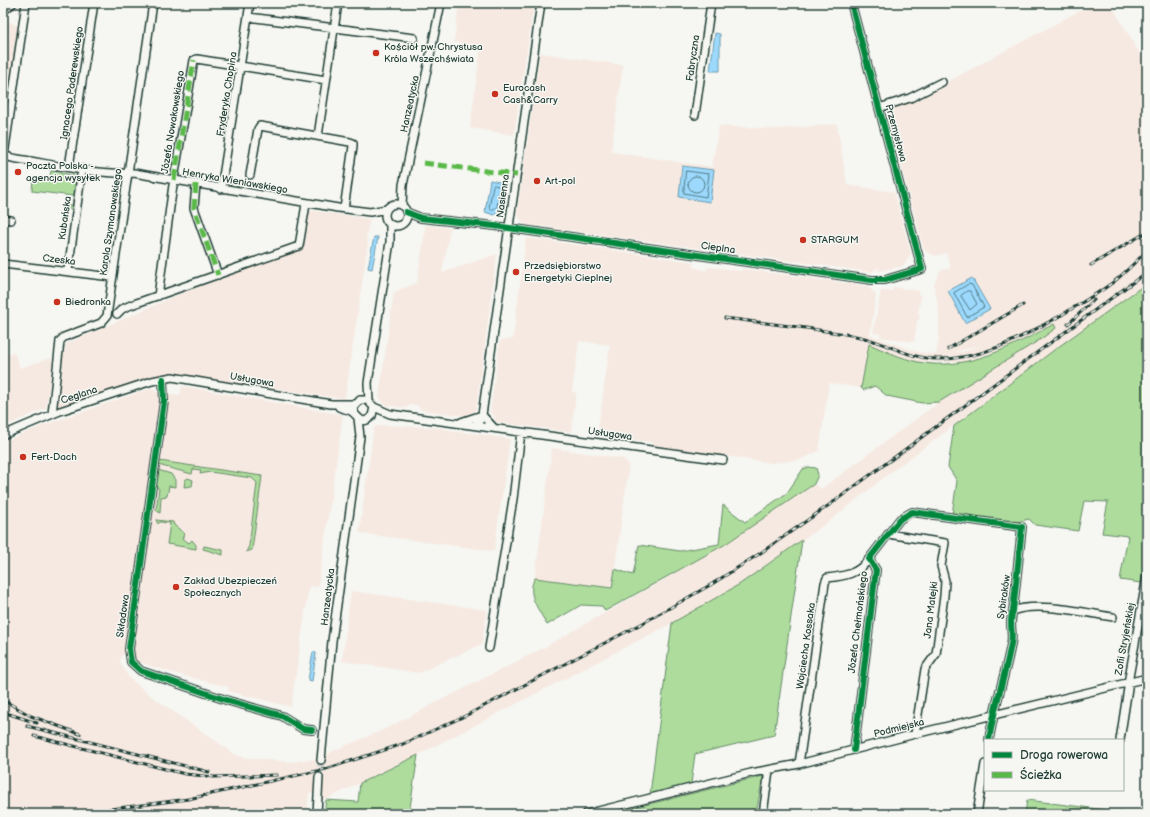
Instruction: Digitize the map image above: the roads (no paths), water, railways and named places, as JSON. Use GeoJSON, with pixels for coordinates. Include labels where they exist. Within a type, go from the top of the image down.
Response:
{"type":"FeatureCollection","features":[{"type":"Feature","properties":{"kind":"street"},"geometry":{"type":"LineString","coordinates":[[3,11],[13,3]]}},
{"type":"Feature","properties":{"kind":"street"},"geometry":{"type":"LineString","coordinates":[[4,155],[26,3]]}},
{"type":"Feature","properties":{"kind":"street","name":"Ignacego Paderewskiego"},"geometry":{"type":"LineString","coordinates":[[69,167],[94,3]]}},
{"type":"Feature","properties":{"kind":"street","name":"Karola Szymanowskiego"},"geometry":{"type":"LineString","coordinates":[[52,414],[60,341],[64,337],[105,320],[128,174],[152,3]]}},
{"type":"Feature","properties":{"kind":"street","name":"Fryderyka Chopina"},"geometry":{"type":"LineString","coordinates":[[221,189],[242,66],[250,3]]}},
{"type":"Feature","properties":{"kind":"street"},"geometry":{"type":"LineString","coordinates":[[318,136],[338,3]]}},
{"type":"Feature","properties":{"kind":"street","name":"Hanzeatycka"},"geometry":{"type":"LineString","coordinates":[[388,221],[390,207],[402,185],[441,3]]}},
{"type":"Feature","properties":{"kind":"street","name":"Nasienna"},"geometry":{"type":"LineString","coordinates":[[482,415],[540,3]]}},
{"type":"Feature","properties":{"kind":"street","name":"Fabryczna"},"geometry":{"type":"LineString","coordinates":[[695,115],[711,3]]}},
{"type":"Feature","properties":{"kind":"street","name":"Przemysłowa"},"geometry":{"type":"LineString","coordinates":[[851,3],[922,269]]}},
{"type":"Feature","properties":{"kind":"street"},"geometry":{"type":"LineString","coordinates":[[248,16],[335,29],[414,38]]}},
{"type":"Feature","properties":{"kind":"street","name":"Józefa Nowakowskiego"},"geometry":{"type":"LineString","coordinates":[[158,296],[174,180],[194,60],[242,66],[326,80]]}},
{"type":"Feature","properties":{"kind":"street"},"geometry":{"type":"LineString","coordinates":[[879,108],[910,98],[942,82]]}},
{"type":"Feature","properties":{"kind":"street"},"geometry":{"type":"LineString","coordinates":[[250,175],[258,129],[260,126],[353,143],[344,209]]}},
{"type":"Feature","properties":{"kind":"street","name":"Henryka Wieniawskiego"},"geometry":{"type":"LineString","coordinates":[[4,155],[82,169],[174,180],[306,204],[370,212],[398,226]]}},
{"type":"Feature","properties":{"kind":"street","name":"Kubańska"},"geometry":{"type":"LineString","coordinates":[[68,271],[82,169]]}},
{"type":"Feature","properties":{"kind":"street"},"geometry":{"type":"LineString","coordinates":[[196,184],[194,208],[218,276]]}},
{"type":"Feature","properties":{"kind":"street","name":"Hanzeatycka"},"geometry":{"type":"LineString","coordinates":[[402,185],[405,221]]}},
{"type":"Feature","properties":{"kind":"street"},"geometry":{"type":"LineString","coordinates":[[117,314],[122,309],[299,246],[306,204]]}},
{"type":"Feature","properties":{"kind":"street","name":"Henryka Wieniawskiego"},"geometry":{"type":"LineString","coordinates":[[370,212],[390,207],[404,209]]}},
{"type":"Feature","properties":{"kind":"street"},"geometry":{"type":"LineString","coordinates":[[404,209],[421,218]]}},
{"type":"Feature","properties":{"kind":"street"},"geometry":{"type":"LineString","coordinates":[[390,242],[398,226],[405,221],[421,218],[509,228]]}},
{"type":"Feature","properties":{"kind":"street"},"geometry":{"type":"LineString","coordinates":[[3,220],[12,220]]}},
{"type":"Feature","properties":{"kind":"street"},"geometry":{"type":"LineString","coordinates":[[371,404],[368,384],[390,242],[388,221]]}},
{"type":"Feature","properties":{"kind":"street","name":"Cieplna"},"geometry":{"type":"LineString","coordinates":[[509,228],[872,280],[885,280],[922,269]]}},
{"type":"Feature","properties":{"kind":"street","name":"Czeska"},"geometry":{"type":"LineString","coordinates":[[3,264],[113,275]]}},
{"type":"Feature","properties":{"kind":"street","name":"Usługowa"},"geometry":{"type":"LineString","coordinates":[[163,379],[180,378],[337,405],[358,402],[371,404],[390,414]]}},
{"type":"Feature","properties":{"kind":"street","name":"Ceglana"},"geometry":{"type":"LineString","coordinates":[[3,435],[52,414],[163,379]]}},
{"type":"Feature","properties":{"kind":"street","name":"Składowa"},"geometry":{"type":"LineString","coordinates":[[163,379],[164,401],[129,649],[131,662],[141,671],[229,702],[282,716],[303,729],[312,730]]}},
{"type":"Feature","properties":{"kind":"street"},"geometry":{"type":"LineString","coordinates":[[358,402],[368,384]]}},
{"type":"Feature","properties":{"kind":"street","name":"Hanzeatycka"},"geometry":{"type":"LineString","coordinates":[[321,760],[333,634],[360,437],[356,416],[358,402]]}},
{"type":"Feature","properties":{"kind":"street","name":"Hanzeatycka"},"geometry":{"type":"LineString","coordinates":[[360,437],[370,418],[371,404]]}},
{"type":"Feature","properties":{"kind":"street","name":"Usługowa"},"geometry":{"type":"LineString","coordinates":[[337,405],[362,420],[390,414],[723,460]]}},
{"type":"Feature","properties":{"kind":"street"},"geometry":{"type":"LineString","coordinates":[[475,425],[480,420],[482,415],[494,428]]}},
{"type":"Feature","properties":{"kind":"street","name":"Usługowa"},"geometry":{"type":"LineString","coordinates":[[458,423],[482,415]]}},
{"type":"Feature","properties":{"kind":"street"},"geometry":{"type":"LineString","coordinates":[[489,648],[513,499],[521,432]]}},
{"type":"Feature","properties":{"kind":"street","name":"Józefa Chełmońskiego"},"geometry":{"type":"LineString","coordinates":[[854,750],[876,570],[869,559],[900,519],[912,512],[954,518]]}},
{"type":"Feature","properties":{"kind":"street","name":"Sybiraków"},"geometry":{"type":"LineString","coordinates":[[954,518],[1022,527],[1013,611],[1010,624],[1012,642],[993,716],[989,739]]}},
{"type":"Feature","properties":{"kind":"street","name":"Jana Matejki"},"geometry":{"type":"LineString","coordinates":[[888,534],[945,543],[941,566],[945,576],[945,588],[936,654],[924,669],[915,734]]}},
{"type":"Feature","properties":{"kind":"street","name":"Wojciecha Kossaka"},"geometry":{"type":"LineString","coordinates":[[799,764],[825,582],[827,578],[851,574],[858,571],[869,559]]}},
{"type":"Feature","properties":{"kind":"street","name":"Zofii Stryjeńskiej"},"geometry":{"type":"LineString","coordinates":[[1120,739],[1128,683],[1147,576]]}},
{"type":"Feature","properties":{"kind":"street"},"geometry":{"type":"LineString","coordinates":[[1013,611],[1021,608],[1041,608],[1072,610],[1112,617]]}},
{"type":"Feature","properties":{"kind":"street","name":"Podmiejska"},"geometry":{"type":"LineString","coordinates":[[586,814],[799,764],[915,734],[1147,678]]}},
{"type":"Feature","properties":{"kind":"street"},"geometry":{"type":"LineString","coordinates":[[763,814],[769,770]]}},
{"type":"Feature","properties":{"kind":"street"},"geometry":{"type":"LineString","coordinates":[[977,814],[984,770]]}},
{"type":"Feature","properties":{"kind":"street"},"geometry":{"type":"LineString","coordinates":[[317,814],[320,777]]}},
{"type":"Feature","properties":{"kind":"water"},"geometry":{"type":"Polygon","coordinates":[[[715,33],[720,34],[720,71],[710,71],[715,33]]]}},
{"type":"Feature","properties":{"kind":"water"},"geometry":{"type":"Polygon","coordinates":[[[682,166],[714,170],[710,202],[679,197],[682,166]]]}},
{"type":"Feature","properties":{"kind":"water"},"geometry":{"type":"Polygon","coordinates":[[[490,180],[504,183],[501,210],[494,215],[485,212],[490,180]]]}},
{"type":"Feature","properties":{"kind":"water"},"geometry":{"type":"Polygon","coordinates":[[[374,237],[378,237],[372,269],[368,268],[374,237]]]}},
{"type":"Feature","properties":{"kind":"water"},"geometry":{"type":"Polygon","coordinates":[[[972,278],[990,309],[965,323],[948,291],[972,278]]]}},
{"type":"Feature","properties":{"kind":"water"},"geometry":{"type":"Polygon","coordinates":[[[313,652],[316,653],[312,681],[308,680],[313,652]]]}},
{"type":"Feature","properties":{"kind":"tunnel"},"geometry":{"type":"LineString","coordinates":[[319,777],[321,760]]}},
{"type":"Feature","properties":{"kind":"railway"},"geometry":{"type":"LineString","coordinates":[[1091,265],[1147,232]]}},
{"type":"Feature","properties":{"kind":"railway"},"geometry":{"type":"LineString","coordinates":[[725,318],[860,337],[908,354],[927,358],[938,359],[971,356],[1002,346],[1060,316],[1116,280],[1147,251]]}},
{"type":"Feature","properties":{"kind":"railway"},"geometry":{"type":"LineString","coordinates":[[72,814],[188,799],[326,769],[403,744],[467,715],[643,623],[712,584],[759,554],[832,503],[1147,272]]}},
{"type":"Feature","properties":{"kind":"railway"},"geometry":{"type":"LineString","coordinates":[[1068,324],[1094,300]]}},
{"type":"Feature","properties":{"kind":"railway"},"geometry":{"type":"LineString","coordinates":[[948,349],[1023,305]]}},
{"type":"Feature","properties":{"kind":"railway"},"geometry":{"type":"LineString","coordinates":[[3,700],[31,716],[80,734]]}},
{"type":"Feature","properties":{"kind":"railway"},"geometry":{"type":"LineString","coordinates":[[3,712],[37,723]]}},
{"type":"Feature","properties":{"kind":"railway"},"geometry":{"type":"LineString","coordinates":[[27,726],[209,772]]}},
{"type":"Feature","properties":{"kind":"railway"},"geometry":{"type":"LineString","coordinates":[[34,736],[185,774],[214,777],[277,775]]}},
{"type":"Feature","properties":{"kind":"place","name":"Kościół pw. Chrystusa Króla Wszechświata"},"geometry":{"type":"Point","coordinates":[376,53]}},
{"type":"Feature","properties":{"kind":"place","name":"Eurocash Cash&Carry"},"geometry":{"type":"Point","coordinates":[495,94]}},
{"type":"Feature","properties":{"kind":"place","name":"Poczta Polska - agencja wysyłek"},"geometry":{"type":"Point","coordinates":[18,172]}},
{"type":"Feature","properties":{"kind":"place","name":"Art-pol"},"geometry":{"type":"Point","coordinates":[537,181]}},
{"type":"Feature","properties":{"kind":"place","name":"STARGUM"},"geometry":{"type":"Point","coordinates":[803,240]}},
{"type":"Feature","properties":{"kind":"place","name":"Przedsiębiorstwo Energetyki Cieplnej"},"geometry":{"type":"Point","coordinates":[516,272]}},
{"type":"Feature","properties":{"kind":"place","name":"Biedronka"},"geometry":{"type":"Point","coordinates":[57,302]}},
{"type":"Feature","properties":{"kind":"place","name":"Fert-Dach"},"geometry":{"type":"Point","coordinates":[23,457]}},
{"type":"Feature","properties":{"kind":"place","name":"Zakład Ubezpieczeń Społecznych"},"geometry":{"type":"Point","coordinates":[176,587]}}]}
